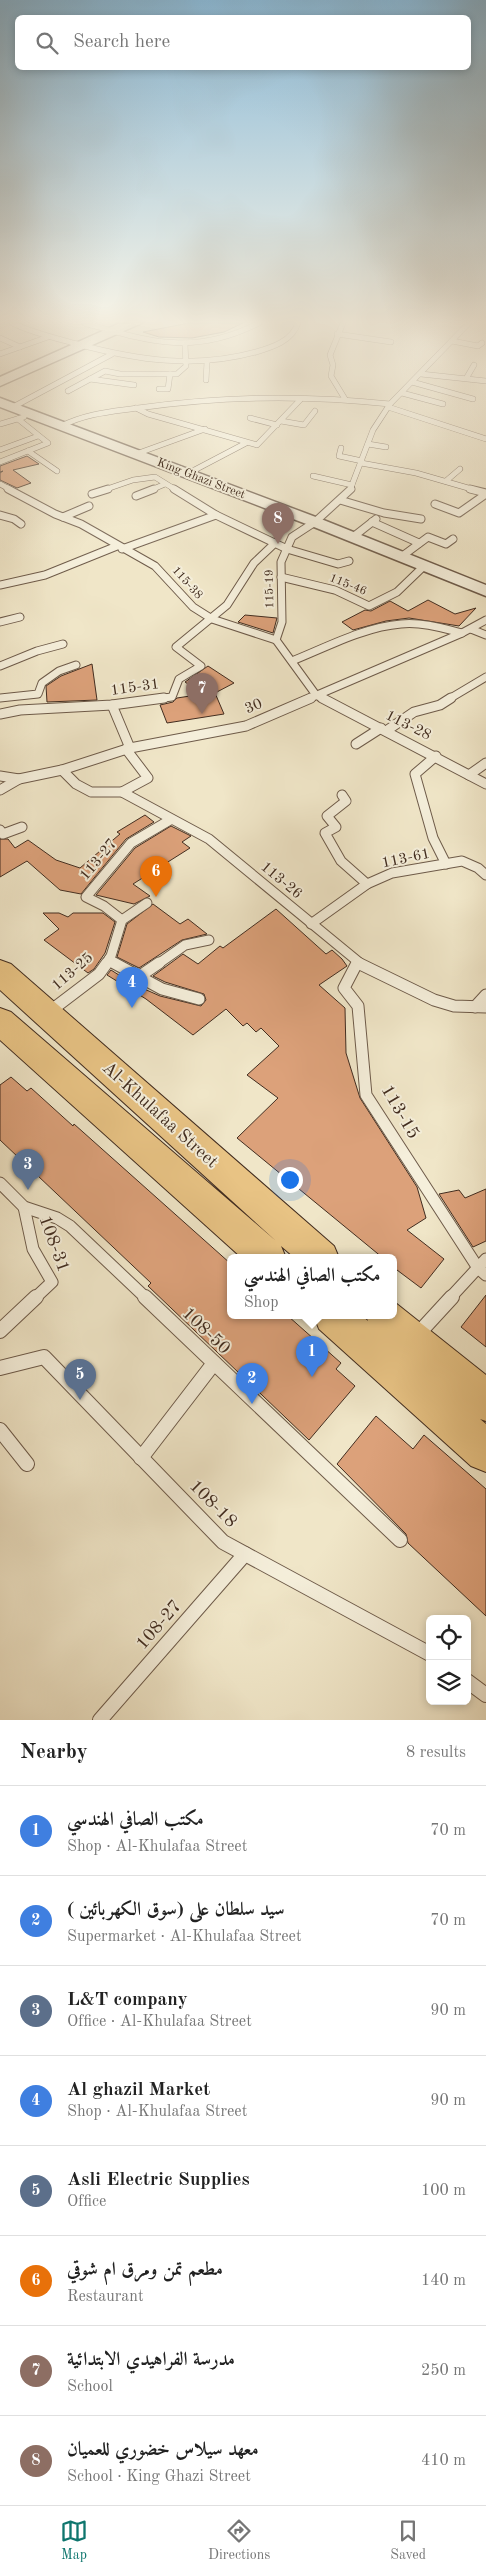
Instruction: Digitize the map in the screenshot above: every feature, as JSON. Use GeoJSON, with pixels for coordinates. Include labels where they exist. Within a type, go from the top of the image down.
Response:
{"type":"FeatureCollection","features":[{"type":"Feature","properties":{"kind":"main road","name":"Al-Khulafaa Street"},"geometry":{"type":"LineString","coordinates":[[0,972],[317,1254]]}},
{"type":"Feature","properties":{"kind":"main road"},"geometry":{"type":"LineString","coordinates":[[0,1021],[263,1254]]}},
{"type":"Feature","properties":{"kind":"main road"},"geometry":{"type":"LineString","coordinates":[[336,1319],[486,1451]]}},
{"type":"Feature","properties":{"kind":"main road"},"geometry":{"type":"LineString","coordinates":[[399,1328],[486,1401]]}},
{"type":"Feature","properties":{"kind":"street","name":"King Ghazi Street"},"geometry":{"type":"LineString","coordinates":[[16,411],[61,426],[315,522],[486,591]]}},
{"type":"Feature","properties":{"kind":"lane"},"geometry":{"type":"LineString","coordinates":[[0,424],[29,403]]}},
{"type":"Feature","properties":{"kind":"lane"},"geometry":{"type":"LineString","coordinates":[[61,426],[82,416],[170,403]]}},
{"type":"Feature","properties":{"kind":"lane"},"geometry":{"type":"LineString","coordinates":[[136,408],[148,414],[257,445],[297,403]]}},
{"type":"Feature","properties":{"kind":"lane"},"geometry":{"type":"LineString","coordinates":[[372,403],[389,406],[486,439]]}},
{"type":"Feature","properties":{"kind":"lane","name":"115-19"},"geometry":{"type":"LineString","coordinates":[[276,640],[282,622],[281,562],[292,537],[315,522],[340,500],[352,485],[372,430],[392,403]]}},
{"type":"Feature","properties":{"kind":"lane"},"geometry":{"type":"LineString","coordinates":[[0,462],[48,443],[38,436],[16,411]]}},
{"type":"Feature","properties":{"kind":"lane"},"geometry":{"type":"LineString","coordinates":[[250,418],[304,425],[315,411]]}},
{"type":"Feature","properties":{"kind":"lane"},"geometry":{"type":"LineString","coordinates":[[136,454],[206,429]]}},
{"type":"Feature","properties":{"kind":"lane"},"geometry":{"type":"LineString","coordinates":[[0,450],[38,436]]}},
{"type":"Feature","properties":{"kind":"lane"},"geometry":{"type":"LineString","coordinates":[[187,474],[227,455],[246,443]]}},
{"type":"Feature","properties":{"kind":"lane"},"geometry":{"type":"LineString","coordinates":[[368,444],[386,447]]}},
{"type":"Feature","properties":{"kind":"lane"},"geometry":{"type":"LineString","coordinates":[[341,448],[339,456],[446,481],[486,493]]}},
{"type":"Feature","properties":{"kind":"lane"},"geometry":{"type":"LineString","coordinates":[[28,451],[57,471]]}},
{"type":"Feature","properties":{"kind":"lane"},"geometry":{"type":"LineString","coordinates":[[446,481],[460,469]]}},
{"type":"Feature","properties":{"kind":"lane"},"geometry":{"type":"LineString","coordinates":[[92,494],[151,476],[216,515],[275,544],[338,564],[349,561]]}},
{"type":"Feature","properties":{"kind":"lane"},"geometry":{"type":"LineString","coordinates":[[313,476],[352,485]]}},
{"type":"Feature","properties":{"kind":"lane","name":"115-38"},"geometry":{"type":"LineString","coordinates":[[0,484],[62,517],[80,524],[161,570],[193,607],[212,619],[276,640]]}},
{"type":"Feature","properties":{"kind":"lane"},"geometry":{"type":"LineString","coordinates":[[136,496],[165,484]]}},
{"type":"Feature","properties":{"kind":"lane"},"geometry":{"type":"LineString","coordinates":[[435,504],[459,513],[486,493]]}},
{"type":"Feature","properties":{"kind":"lane"},"geometry":{"type":"LineString","coordinates":[[340,500],[384,513],[421,519]]}},
{"type":"Feature","properties":{"kind":"lane"},"geometry":{"type":"LineString","coordinates":[[62,517],[90,506]]}},
{"type":"Feature","properties":{"kind":"lane"},"geometry":{"type":"LineString","coordinates":[[352,537],[384,513]]}},
{"type":"Feature","properties":{"kind":"lane"},"geometry":{"type":"LineString","coordinates":[[0,515],[14,519],[21,524]]}},
{"type":"Feature","properties":{"kind":"lane"},"geometry":{"type":"LineString","coordinates":[[0,585],[14,583],[70,566],[119,547],[216,515]]}},
{"type":"Feature","properties":{"kind":"lane"},"geometry":{"type":"LineString","coordinates":[[372,522],[419,543]]}},
{"type":"Feature","properties":{"kind":"lane"},"geometry":{"type":"LineString","coordinates":[[401,557],[428,537],[446,544],[453,539]]}},
{"type":"Feature","properties":{"kind":"lane","name":"115-31"},"geometry":{"type":"LineString","coordinates":[[0,714],[20,710],[112,705],[172,697],[179,679],[201,666],[176,647],[228,605],[254,563],[275,544]]}},
{"type":"Feature","properties":{"kind":"lane","name":"115-46"},"geometry":{"type":"LineString","coordinates":[[281,577],[335,590],[369,606],[397,592],[424,566]]}},
{"type":"Feature","properties":{"kind":"lane"},"geometry":{"type":"LineString","coordinates":[[0,622],[20,617]]}},
{"type":"Feature","properties":{"kind":"lane","name":"30"},"geometry":{"type":"LineString","coordinates":[[19,779],[62,770],[128,749],[246,726],[471,630],[486,620]]}},
{"type":"Feature","properties":{"kind":"lane"},"geometry":{"type":"LineString","coordinates":[[292,661],[386,626],[416,624],[441,627],[462,633]]}},
{"type":"Feature","properties":{"kind":"lane"},"geometry":{"type":"LineString","coordinates":[[471,630],[486,635]]}},
{"type":"Feature","properties":{"kind":"lane"},"geometry":{"type":"LineString","coordinates":[[276,640],[316,695]]}},
{"type":"Feature","properties":{"kind":"lane"},"geometry":{"type":"LineString","coordinates":[[0,666],[37,651],[63,644]]}},
{"type":"Feature","properties":{"kind":"lane"},"geometry":{"type":"LineString","coordinates":[[0,698],[38,694],[41,691],[42,683],[59,671],[76,665]]}},
{"type":"Feature","properties":{"kind":"lane"},"geometry":{"type":"LineString","coordinates":[[356,744],[414,712],[440,705],[486,677]]}},
{"type":"Feature","properties":{"kind":"lane","name":"113-28"},"geometry":{"type":"LineString","coordinates":[[316,695],[436,756],[486,784]]}},
{"type":"Feature","properties":{"kind":"lane"},"geometry":{"type":"LineString","coordinates":[[62,770],[76,784],[91,792],[122,792],[148,778],[128,749],[112,705]]}},
{"type":"Feature","properties":{"kind":"lane"},"geometry":{"type":"LineString","coordinates":[[436,756],[415,774],[434,838],[446,864]]}},
{"type":"Feature","properties":{"kind":"lane"},"geometry":{"type":"LineString","coordinates":[[469,775],[486,763]]}},
{"type":"Feature","properties":{"kind":"lane"},"geometry":{"type":"LineString","coordinates":[[0,776],[19,779]]}},
{"type":"Feature","properties":{"kind":"lane"},"geometry":{"type":"LineString","coordinates":[[0,790],[19,779]]}},
{"type":"Feature","properties":{"kind":"lane","name":"113-26"},"geometry":{"type":"LineString","coordinates":[[122,792],[170,820],[209,839],[357,962],[434,1000],[454,1006],[486,1007]]}},
{"type":"Feature","properties":{"kind":"lane"},"geometry":{"type":"LineString","coordinates":[[342,795],[346,801],[327,816],[336,827],[325,833],[341,861],[367,884]]}},
{"type":"Feature","properties":{"kind":"lane","name":"113-27"},"geometry":{"type":"LineString","coordinates":[[122,920],[104,906],[90,901],[86,897],[131,843],[170,820]]}},
{"type":"Feature","properties":{"kind":"lane"},"geometry":{"type":"LineString","coordinates":[[0,830],[3,834],[22,827]]}},
{"type":"Feature","properties":{"kind":"lane","name":"113-61"},"geometry":{"type":"LineString","coordinates":[[311,924],[367,884],[392,873],[462,861],[478,868],[486,875]]}},
{"type":"Feature","properties":{"kind":"lane"},"geometry":{"type":"LineString","coordinates":[[122,920],[147,903]]}},
{"type":"Feature","properties":{"kind":"lane","name":"113-25"},"geometry":{"type":"LineString","coordinates":[[47,1014],[98,974],[109,959],[122,920]]}},
{"type":"Feature","properties":{"kind":"lane"},"geometry":{"type":"LineString","coordinates":[[137,978],[185,945],[208,940]]}},
{"type":"Feature","properties":{"kind":"lane"},"geometry":{"type":"LineString","coordinates":[[109,959],[159,990],[176,996],[199,999]]}},
{"type":"Feature","properties":{"kind":"lane","name":"113-15"},"geometry":{"type":"LineString","coordinates":[[357,962],[344,988],[358,1006],[366,1095],[483,1267]]}},
{"type":"Feature","properties":{"kind":"lane"},"geometry":{"type":"LineString","coordinates":[[475,1007],[486,995]]}},
{"type":"Feature","properties":{"kind":"lane","name":"108-50"},"geometry":{"type":"LineString","coordinates":[[0,1183],[24,1207],[57,1218],[70,1226],[400,1540]]}},
{"type":"Feature","properties":{"kind":"lane","name":"108-31"},"geometry":{"type":"LineString","coordinates":[[0,1331],[52,1282],[33,1249],[24,1207]]}},
{"type":"Feature","properties":{"kind":"lane"},"geometry":{"type":"LineString","coordinates":[[399,1328],[483,1267]]}},
{"type":"Feature","properties":{"kind":"lane","name":"108-18"},"geometry":{"type":"LineString","coordinates":[[0,1368],[44,1357],[223,1542],[426,1652]]}},
{"type":"Feature","properties":{"kind":"lane"},"geometry":{"type":"LineString","coordinates":[[141,1458],[214,1363]]}},
{"type":"Feature","properties":{"kind":"lane"},"geometry":{"type":"LineString","coordinates":[[0,1430],[27,1464]]}},
{"type":"Feature","properties":{"kind":"lane","name":"108-27"},"geometry":{"type":"LineString","coordinates":[[100,1720],[245,1554]]}},
{"type":"Feature","properties":{"kind":"lane"},"geometry":{"type":"LineString","coordinates":[[471,1685],[486,1695]]}},
{"type":"Feature","properties":{"kind":"building"},"geometry":{"type":"Polygon","coordinates":[[[27,456],[39,464],[13,470],[31,483],[17,488],[0,480],[0,473],[3,471],[0,472],[0,466],[27,456]]]}},
{"type":"Feature","properties":{"kind":"building"},"geometry":{"type":"Polygon","coordinates":[[[428,600],[455,614],[476,608],[459,626],[409,618],[386,621],[353,630],[342,622],[365,610],[371,611],[390,601],[408,611],[428,600]]]}},
{"type":"Feature","properties":{"kind":"building"},"geometry":{"type":"Polygon","coordinates":[[[245,615],[277,618],[273,633],[238,622],[245,615]]]}},
{"type":"Feature","properties":{"kind":"building"},"geometry":{"type":"Polygon","coordinates":[[[92,664],[97,700],[47,702],[46,686],[61,676],[92,664]]]}},
{"type":"Feature","properties":{"kind":"building"},"geometry":{"type":"Polygon","coordinates":[[[208,666],[234,683],[215,693],[224,714],[167,723],[160,705],[173,702],[177,698],[203,694],[185,682],[208,666]]]}},
{"type":"Feature","properties":{"kind":"building"},"geometry":{"type":"Polygon","coordinates":[[[145,815],[154,822],[126,839],[81,894],[60,890],[27,861],[0,877],[0,839],[8,839],[15,848],[28,840],[56,860],[80,868],[120,834],[117,832],[145,815]]]}},
{"type":"Feature","properties":{"kind":"building"},"geometry":{"type":"Polygon","coordinates":[[[171,826],[191,836],[182,842],[190,848],[133,884],[150,896],[134,904],[96,895],[135,848],[171,826]]]}},
{"type":"Feature","properties":{"kind":"building"},"geometry":{"type":"Polygon","coordinates":[[[153,904],[180,924],[188,919],[207,934],[182,940],[139,968],[117,957],[127,924],[153,904]]]}},
{"type":"Feature","properties":{"kind":"building"},"geometry":{"type":"Polygon","coordinates":[[[276,909],[326,954],[332,950],[347,966],[319,985],[345,1008],[346,1053],[360,1098],[417,1187],[426,1218],[407,1230],[444,1259],[421,1288],[397,1270],[397,1254],[378,1254],[237,1138],[278,1098],[247,1075],[279,1046],[261,1028],[256,1032],[247,1023],[243,1026],[226,1009],[193,1035],[146,999],[107,975],[111,970],[133,984],[160,996],[201,1006],[206,1000],[204,994],[165,982],[153,976],[183,954],[198,964],[220,946],[223,948],[276,909]]]}},
{"type":"Feature","properties":{"kind":"building"},"geometry":{"type":"Polygon","coordinates":[[[43,913],[59,913],[68,917],[73,913],[103,913],[115,922],[105,953],[94,969],[88,973],[44,940],[59,929],[43,913]]]}},
{"type":"Feature","properties":{"kind":"building"},"geometry":{"type":"Polygon","coordinates":[[[11,1077],[27,1091],[31,1088],[227,1260],[227,1319],[291,1319],[341,1363],[336,1369],[355,1386],[309,1440],[148,1286],[151,1283],[0,1140],[0,1085],[11,1077]]]}},
{"type":"Feature","properties":{"kind":"building"},"geometry":{"type":"Polygon","coordinates":[[[486,1189],[486,1241],[473,1247],[439,1194],[459,1190],[465,1198],[486,1189]]]}},
{"type":"Feature","properties":{"kind":"building"},"geometry":{"type":"Polygon","coordinates":[[[486,1295],[486,1347],[461,1327],[486,1295]]]}},
{"type":"Feature","properties":{"kind":"building"},"geometry":{"type":"Polygon","coordinates":[[[376,1416],[413,1449],[424,1435],[486,1489],[486,1616],[408,1543],[406,1534],[337,1464],[376,1416]]]}},
{"type":"Feature","properties":{"kind":"place","name":"معهد سيلاس خضوري للعميان"},"geometry":{"type":"Point","coordinates":[278,544]}},
{"type":"Feature","properties":{"kind":"place","name":"مدرسة الفراهيدي الابتدائية"},"geometry":{"type":"Point","coordinates":[202,714]}},
{"type":"Feature","properties":{"kind":"place","name":"مطعم تمن ومرق ام شوقي"},"geometry":{"type":"Point","coordinates":[156,897]}},
{"type":"Feature","properties":{"kind":"place","name":"Al ghazil Market"},"geometry":{"type":"Point","coordinates":[132,1008]}},
{"type":"Feature","properties":{"kind":"place","name":"L&T company"},"geometry":{"type":"Point","coordinates":[28,1190]}},
{"type":"Feature","properties":{"kind":"place","name":"مكتب الصافي الهندسي"},"geometry":{"type":"Point","coordinates":[312,1377]}},
{"type":"Feature","properties":{"kind":"place","name":"Asli Electric Supplies"},"geometry":{"type":"Point","coordinates":[80,1400]}},
{"type":"Feature","properties":{"kind":"place","name":"سيد سلطان على (سوق الكهربائين )"},"geometry":{"type":"Point","coordinates":[252,1404]}}]}
